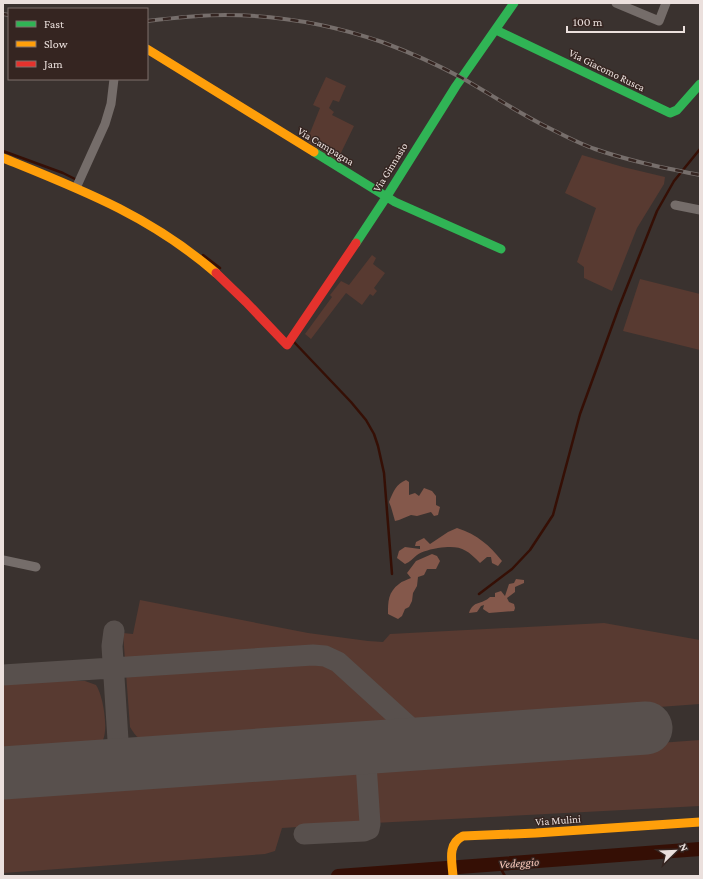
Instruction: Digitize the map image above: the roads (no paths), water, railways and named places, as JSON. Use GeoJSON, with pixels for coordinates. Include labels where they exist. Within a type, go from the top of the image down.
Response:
{"type":"FeatureCollection","features":[{"type":"Feature","properties":{"kind":"street","name":"Via Ginnasio"},"geometry":{"type":"LineString","coordinates":[[78,183],[110,203],[144,221],[182,247],[229,284],[287,345],[387,196],[456,86],[514,3]]}},
{"type":"Feature","properties":{"kind":"street"},"geometry":{"type":"LineString","coordinates":[[616,3],[659,21],[666,3]]}},
{"type":"Feature","properties":{"kind":"street","name":"Via Giacomo Rusca"},"geometry":{"type":"LineString","coordinates":[[496,30],[670,113],[677,110],[700,84]]}},
{"type":"Feature","properties":{"kind":"street","name":"Via Campagna"},"geometry":{"type":"LineString","coordinates":[[148,50],[395,202],[501,249]]}},
{"type":"Feature","properties":{"kind":"street"},"geometry":{"type":"LineString","coordinates":[[3,158],[78,183],[101,135],[111,104],[114,80]]}},
{"type":"Feature","properties":{"kind":"street"},"geometry":{"type":"LineString","coordinates":[[675,205],[700,210]]}},
{"type":"Feature","properties":{"kind":"street"},"geometry":{"type":"LineString","coordinates":[[3,560],[36,567]]}},
{"type":"Feature","properties":{"kind":"street","name":"Via Mulini"},"geometry":{"type":"LineString","coordinates":[[454,876],[452,852],[453,844],[457,838],[469,835],[536,834],[700,822]]}},
{"type":"Feature","properties":{"kind":"waterway"},"geometry":{"type":"LineString","coordinates":[[479,594],[512,569],[530,550],[553,515],[580,414],[619,307],[657,211],[674,181],[700,149]]}},
{"type":"Feature","properties":{"kind":"waterway"},"geometry":{"type":"LineString","coordinates":[[3,151],[63,173],[77,180]]}},
{"type":"Feature","properties":{"kind":"waterway"},"geometry":{"type":"LineString","coordinates":[[203,255],[220,268]]}},
{"type":"Feature","properties":{"kind":"waterway"},"geometry":{"type":"LineString","coordinates":[[294,342],[351,402],[366,420],[374,434],[384,473],[392,574]]}},
{"type":"Feature","properties":{"kind":"waterway","name":"Vedeggio"},"geometry":{"type":"LineString","coordinates":[[338,876],[700,849]]}},
{"type":"Feature","properties":{"kind":"waterway"},"geometry":{"type":"LineString","coordinates":[[498,864],[505,876]]}},
{"type":"Feature","properties":{"kind":"railway"},"geometry":{"type":"LineString","coordinates":[[3,14],[8,15]]}},
{"type":"Feature","properties":{"kind":"railway"},"geometry":{"type":"LineString","coordinates":[[148,21],[206,16],[245,15],[305,22],[363,36],[382,42],[432,63],[462,78],[517,111],[584,145],[634,161],[700,175]]}}]}
